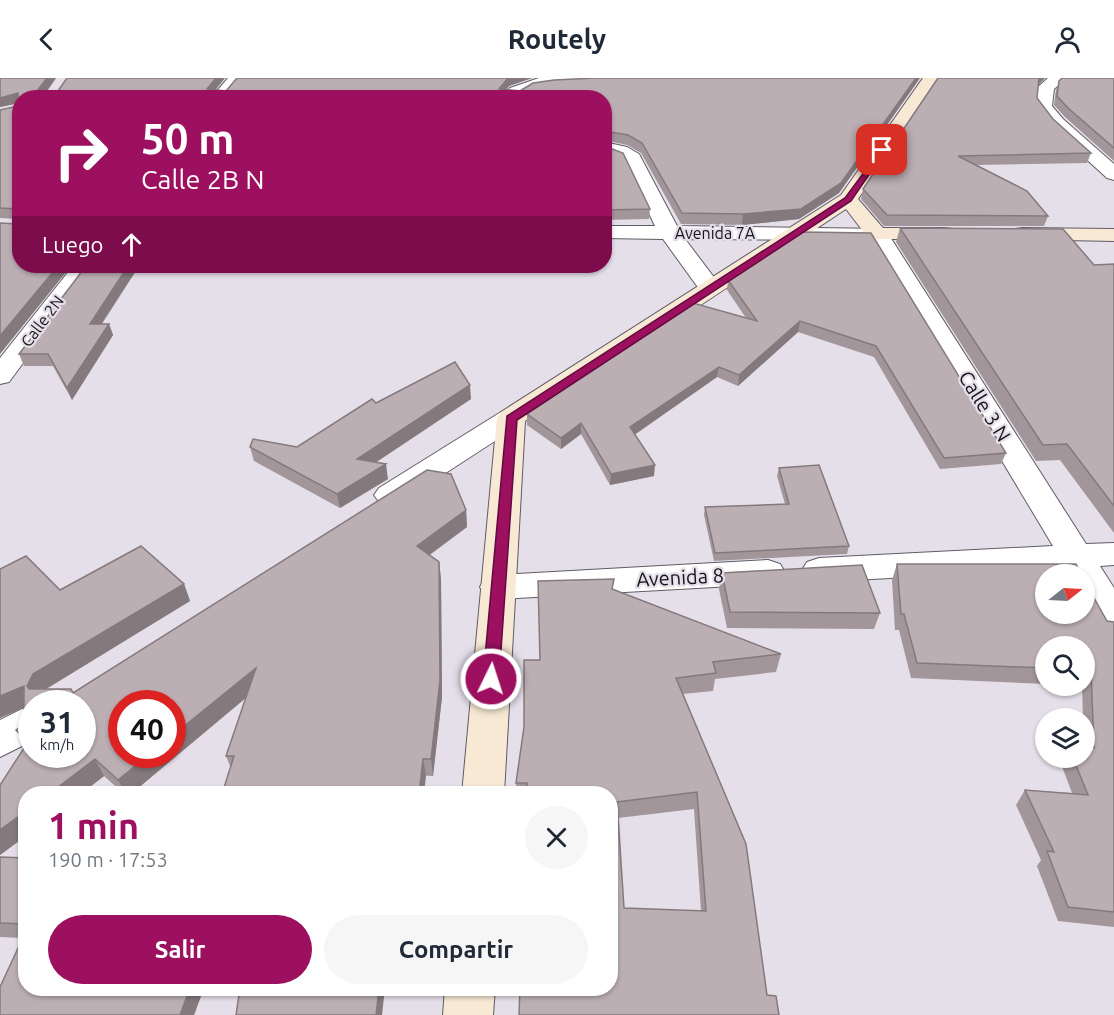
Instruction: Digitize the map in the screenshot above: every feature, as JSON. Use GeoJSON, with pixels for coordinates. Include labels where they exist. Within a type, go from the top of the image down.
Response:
{"type":"FeatureCollection","features":[{"type":"Feature","properties":{"kind":"street"},"geometry":{"type":"LineString","coordinates":[[211,78],[235,80]]}},
{"type":"Feature","properties":{"kind":"street"},"geometry":{"type":"LineString","coordinates":[[503,78],[511,79],[514,90]]}},
{"type":"Feature","properties":{"kind":"street"},"geometry":{"type":"LineString","coordinates":[[521,90],[551,80],[607,78]]}},
{"type":"Feature","properties":{"kind":"street"},"geometry":{"type":"LineString","coordinates":[[368,509],[848,199],[931,78]]}},
{"type":"Feature","properties":{"kind":"street"},"geometry":{"type":"LineString","coordinates":[[1059,78],[1046,87],[1044,106],[1057,123],[1114,174]]}},
{"type":"Feature","properties":{"kind":"street"},"geometry":{"type":"LineString","coordinates":[[612,149],[632,158],[669,232],[710,288]]}},
{"type":"Feature","properties":{"kind":"street","name":"Calle 3 N"},"geometry":{"type":"LineString","coordinates":[[848,199],[878,234],[1114,617]]}},
{"type":"Feature","properties":{"kind":"street","name":"Avenida 7A"},"geometry":{"type":"LineString","coordinates":[[612,232],[960,234]]}},
{"type":"Feature","properties":{"kind":"street"},"geometry":{"type":"LineString","coordinates":[[1008,234],[1114,235]]}},
{"type":"Feature","properties":{"kind":"street","name":"Calle 2N"},"geometry":{"type":"LineString","coordinates":[[0,376],[79,273]]}},
{"type":"Feature","properties":{"kind":"street"},"geometry":{"type":"LineString","coordinates":[[484,786],[511,418]]}},
{"type":"Feature","properties":{"kind":"street","name":"Avenida 8"},"geometry":{"type":"LineString","coordinates":[[497,587],[1114,554]]}},
{"type":"Feature","properties":{"kind":"street"},"geometry":{"type":"LineString","coordinates":[[0,740],[18,729]]}},
{"type":"Feature","properties":{"kind":"street"},"geometry":{"type":"LineString","coordinates":[[468,1015],[469,996]]}},
{"type":"Feature","properties":{"kind":"building"},"geometry":{"type":"Polygon","coordinates":[[[0,78],[47,78],[38,90],[12,90],[12,95],[0,98],[0,78]]]}},
{"type":"Feature","properties":{"kind":"building"},"geometry":{"type":"Polygon","coordinates":[[[67,78],[216,78],[207,89],[216,90],[59,90],[67,78]]]}},
{"type":"Feature","properties":{"kind":"building"},"geometry":{"type":"Polygon","coordinates":[[[237,78],[508,78],[499,89],[510,90],[227,90],[237,78]]]}},
{"type":"Feature","properties":{"kind":"building"},"geometry":{"type":"Polygon","coordinates":[[[596,78],[916,78],[841,183],[801,209],[743,214],[682,213],[642,143],[628,135],[612,132],[612,90],[522,90],[533,83],[596,78]]]}},
{"type":"Feature","properties":{"kind":"building"},"geometry":{"type":"Polygon","coordinates":[[[938,78],[1039,78],[1037,98],[1053,119],[1091,153],[958,156],[1027,191],[1048,216],[887,215],[863,189],[938,78]]]}},
{"type":"Feature","properties":{"kind":"building"},"geometry":{"type":"Polygon","coordinates":[[[1062,78],[1114,78],[1114,148],[1057,96],[1059,81],[1062,78]]]}},
{"type":"Feature","properties":{"kind":"building"},"geometry":{"type":"Polygon","coordinates":[[[12,107],[12,209],[0,208],[0,110],[12,107]]]}},
{"type":"Feature","properties":{"kind":"building"},"geometry":{"type":"Polygon","coordinates":[[[612,149],[623,153],[650,209],[612,210],[612,149]]]}},
{"type":"Feature","properties":{"kind":"building"},"geometry":{"type":"Polygon","coordinates":[[[0,223],[12,224],[12,273],[52,273],[0,336],[0,223]]]}},
{"type":"Feature","properties":{"kind":"building"},"geometry":{"type":"Polygon","coordinates":[[[900,228],[1063,229],[1094,265],[1114,264],[1114,506],[1067,444],[1043,445],[900,228]]]}},
{"type":"Feature","properties":{"kind":"building"},"geometry":{"type":"Polygon","coordinates":[[[802,232],[871,233],[1006,453],[944,458],[876,346],[800,321],[739,375],[719,367],[630,427],[655,465],[611,474],[581,423],[561,438],[527,414],[693,303],[757,321],[728,280],[802,232]]]}},
{"type":"Feature","properties":{"kind":"building"},"geometry":{"type":"Polygon","coordinates":[[[81,273],[123,273],[90,324],[109,324],[67,388],[48,354],[19,354],[81,273]]]}},
{"type":"Feature","properties":{"kind":"building"},"geometry":{"type":"Polygon","coordinates":[[[455,362],[470,385],[357,459],[386,464],[337,494],[250,447],[253,439],[297,447],[372,399],[376,403],[455,362]]]}},
{"type":"Feature","properties":{"kind":"building"},"geometry":{"type":"Polygon","coordinates":[[[819,465],[849,546],[715,553],[705,507],[789,504],[779,468],[819,465]]]}},
{"type":"Feature","properties":{"kind":"building"},"geometry":{"type":"Polygon","coordinates":[[[427,470],[451,474],[466,510],[417,546],[439,562],[440,680],[431,759],[423,759],[420,786],[225,786],[234,756],[226,756],[256,668],[186,725],[186,690],[108,690],[108,768],[133,768],[118,780],[96,760],[96,690],[78,690],[427,470]]]}},
{"type":"Feature","properties":{"kind":"building"},"geometry":{"type":"Polygon","coordinates":[[[141,546],[184,584],[33,674],[27,686],[29,689],[72,690],[24,690],[24,686],[0,696],[0,569],[26,556],[60,590],[141,546]]]}},
{"type":"Feature","properties":{"kind":"building"},"geometry":{"type":"Polygon","coordinates":[[[897,564],[1035,564],[1035,624],[1095,624],[1095,600],[1107,621],[1114,622],[1114,912],[1068,907],[1047,851],[1054,852],[1025,790],[1088,795],[1077,768],[1095,768],[1095,708],[1092,708],[1092,696],[1095,696],[1095,636],[1035,636],[1035,668],[917,663],[904,614],[901,614],[897,564]]]}},
{"type":"Feature","properties":{"kind":"building"},"geometry":{"type":"Polygon","coordinates":[[[862,565],[880,613],[730,612],[722,573],[862,565]]]}},
{"type":"Feature","properties":{"kind":"building"},"geometry":{"type":"Polygon","coordinates":[[[614,579],[612,589],[781,654],[713,662],[716,673],[676,678],[746,844],[767,995],[776,996],[779,1015],[519,1015],[520,996],[618,996],[618,817],[624,908],[706,911],[697,792],[618,802],[618,786],[527,786],[527,783],[516,783],[524,727],[524,660],[540,660],[538,581],[614,579]]]}},
{"type":"Feature","properties":{"kind":"building"},"geometry":{"type":"Polygon","coordinates":[[[18,757],[18,768],[83,768],[60,786],[18,786],[18,817],[0,830],[0,785],[18,757]]]}},
{"type":"Feature","properties":{"kind":"building"},"geometry":{"type":"Polygon","coordinates":[[[0,857],[18,858],[18,924],[0,923],[0,857]]]}},
{"type":"Feature","properties":{"kind":"building"},"geometry":{"type":"Polygon","coordinates":[[[18,948],[18,996],[187,996],[180,1015],[0,1015],[0,987],[18,948]]]}},
{"type":"Feature","properties":{"kind":"building"},"geometry":{"type":"Polygon","coordinates":[[[239,996],[378,996],[376,1015],[236,1015],[239,996]]]}},
{"type":"Feature","properties":{"kind":"route"},"geometry":{"type":"LineString","coordinates":[[491,679],[511,418],[848,199],[882,150]]}}]}
